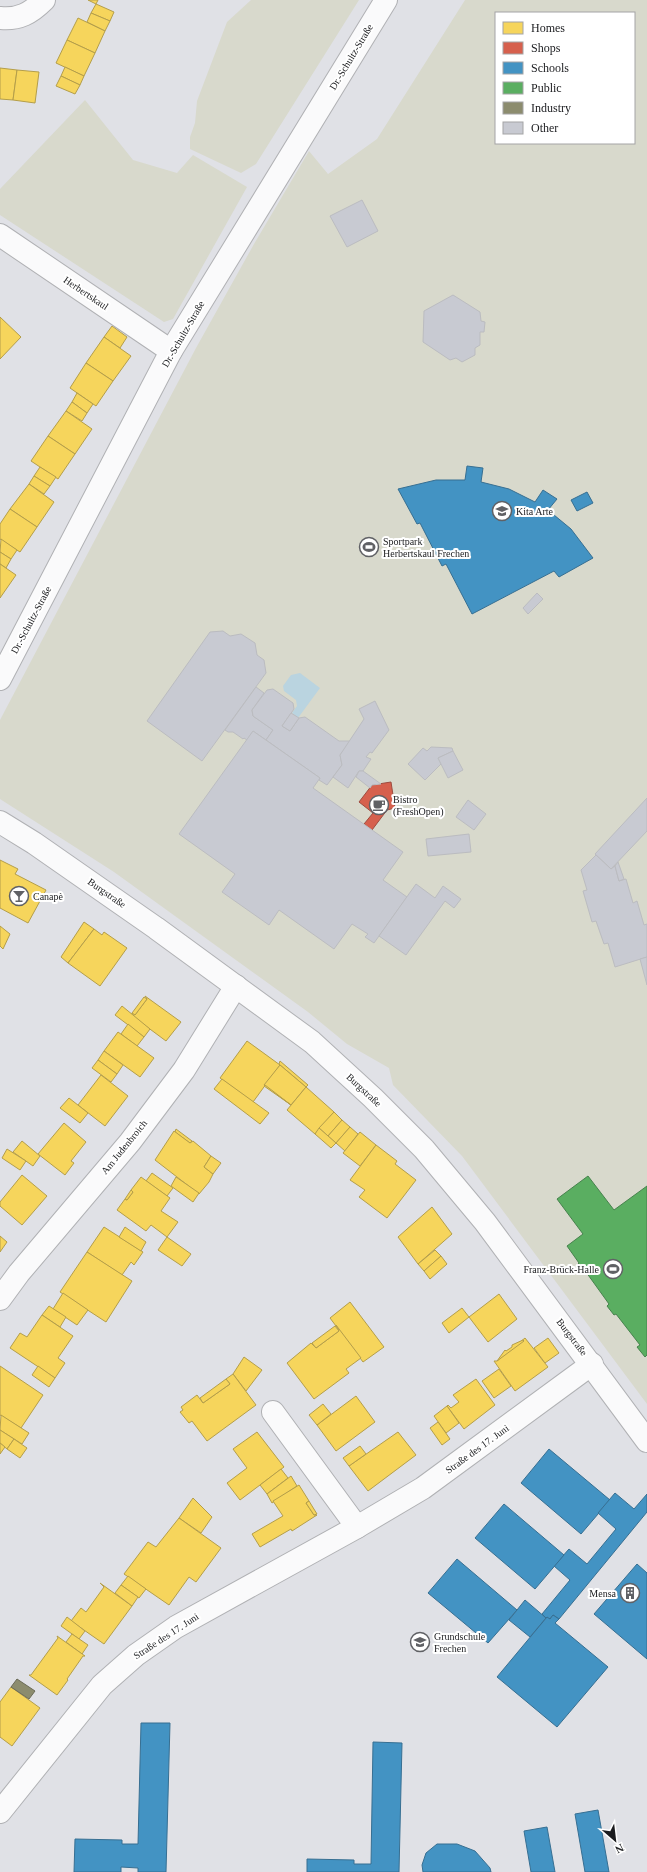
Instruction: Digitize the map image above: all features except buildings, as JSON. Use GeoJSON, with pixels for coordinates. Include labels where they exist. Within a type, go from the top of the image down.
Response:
{"type":"FeatureCollection","features":[{"type":"Feature","properties":{"kind":"street"},"geometry":{"type":"LineString","coordinates":[[0,18],[20,17],[32,11],[44,0]]}},
{"type":"Feature","properties":{"kind":"street","name":"Dr.-Schultz-Straße"},"geometry":{"type":"LineString","coordinates":[[0,679],[171,352],[386,0]]}},
{"type":"Feature","properties":{"kind":"street","name":"Herbertskaul"},"geometry":{"type":"LineString","coordinates":[[0,235],[171,352]]}},
{"type":"Feature","properties":{"kind":"street","name":"Burgstraße"},"geometry":{"type":"LineString","coordinates":[[0,822],[87,880],[312,1042],[373,1098],[424,1149],[485,1222],[592,1364],[647,1441]]}},
{"type":"Feature","properties":{"kind":"street","name":"Am Judenbroich"},"geometry":{"type":"LineString","coordinates":[[0,1299],[19,1273],[148,1118],[184,1070],[236,986]]}},
{"type":"Feature","properties":{"kind":"street","name":"Straße des 17. Juni"},"geometry":{"type":"LineString","coordinates":[[0,1812],[102,1685],[136,1655],[176,1627],[357,1527],[423,1488],[592,1364]]}},
{"type":"Feature","properties":{"kind":"street"},"geometry":{"type":"LineString","coordinates":[[273,1412],[357,1527]]}},
{"type":"Feature","properties":{"kind":"shaded area"},"geometry":{"type":"Polygon","coordinates":[[[251,0],[359,0],[256,164],[241,173],[190,149],[190,137],[195,123],[197,101],[227,22],[251,0]]]}},
{"type":"Feature","properties":{"kind":"shaded area","name":"Sportpark Herbertskaul Frechen"},"geometry":{"type":"Polygon","coordinates":[[[465,0],[647,0],[647,1404],[462,1156],[393,1085],[389,1068],[347,1044],[308,1012],[114,872],[0,799],[0,720],[196,348],[254,244],[309,151],[328,174],[377,139],[465,0]]]}},
{"type":"Feature","properties":{"kind":"shaded area"},"geometry":{"type":"Polygon","coordinates":[[[85,100],[133,160],[177,173],[193,155],[247,187],[173,319],[164,322],[0,215],[0,189],[85,100]]]}},
{"type":"Feature","properties":{"kind":"water"},"geometry":{"type":"Polygon","coordinates":[[[300,673],[320,688],[298,718],[292,713],[297,706],[296,700],[284,691],[283,686],[291,675],[300,673]]]}},
{"type":"Feature","properties":{"kind":"place","name":"Kita Arte"},"geometry":{"type":"Point","coordinates":[502,511]}},
{"type":"Feature","properties":{"kind":"place","name":"Sportpark Herbertskaul Frechen"},"geometry":{"type":"Point","coordinates":[369,547]}},
{"type":"Feature","properties":{"kind":"place","name":"Bistro (FreshOpen)"},"geometry":{"type":"Point","coordinates":[379,805]}},
{"type":"Feature","properties":{"kind":"place","name":"Canapè"},"geometry":{"type":"Point","coordinates":[19,896]}},
{"type":"Feature","properties":{"kind":"place","name":"Franz-Brück-Halle"},"geometry":{"type":"Point","coordinates":[613,1269]}},
{"type":"Feature","properties":{"kind":"place","name":"Mensa"},"geometry":{"type":"Point","coordinates":[630,1593]}},
{"type":"Feature","properties":{"kind":"place","name":"Grundschule Frechen"},"geometry":{"type":"Point","coordinates":[420,1642]}}]}
